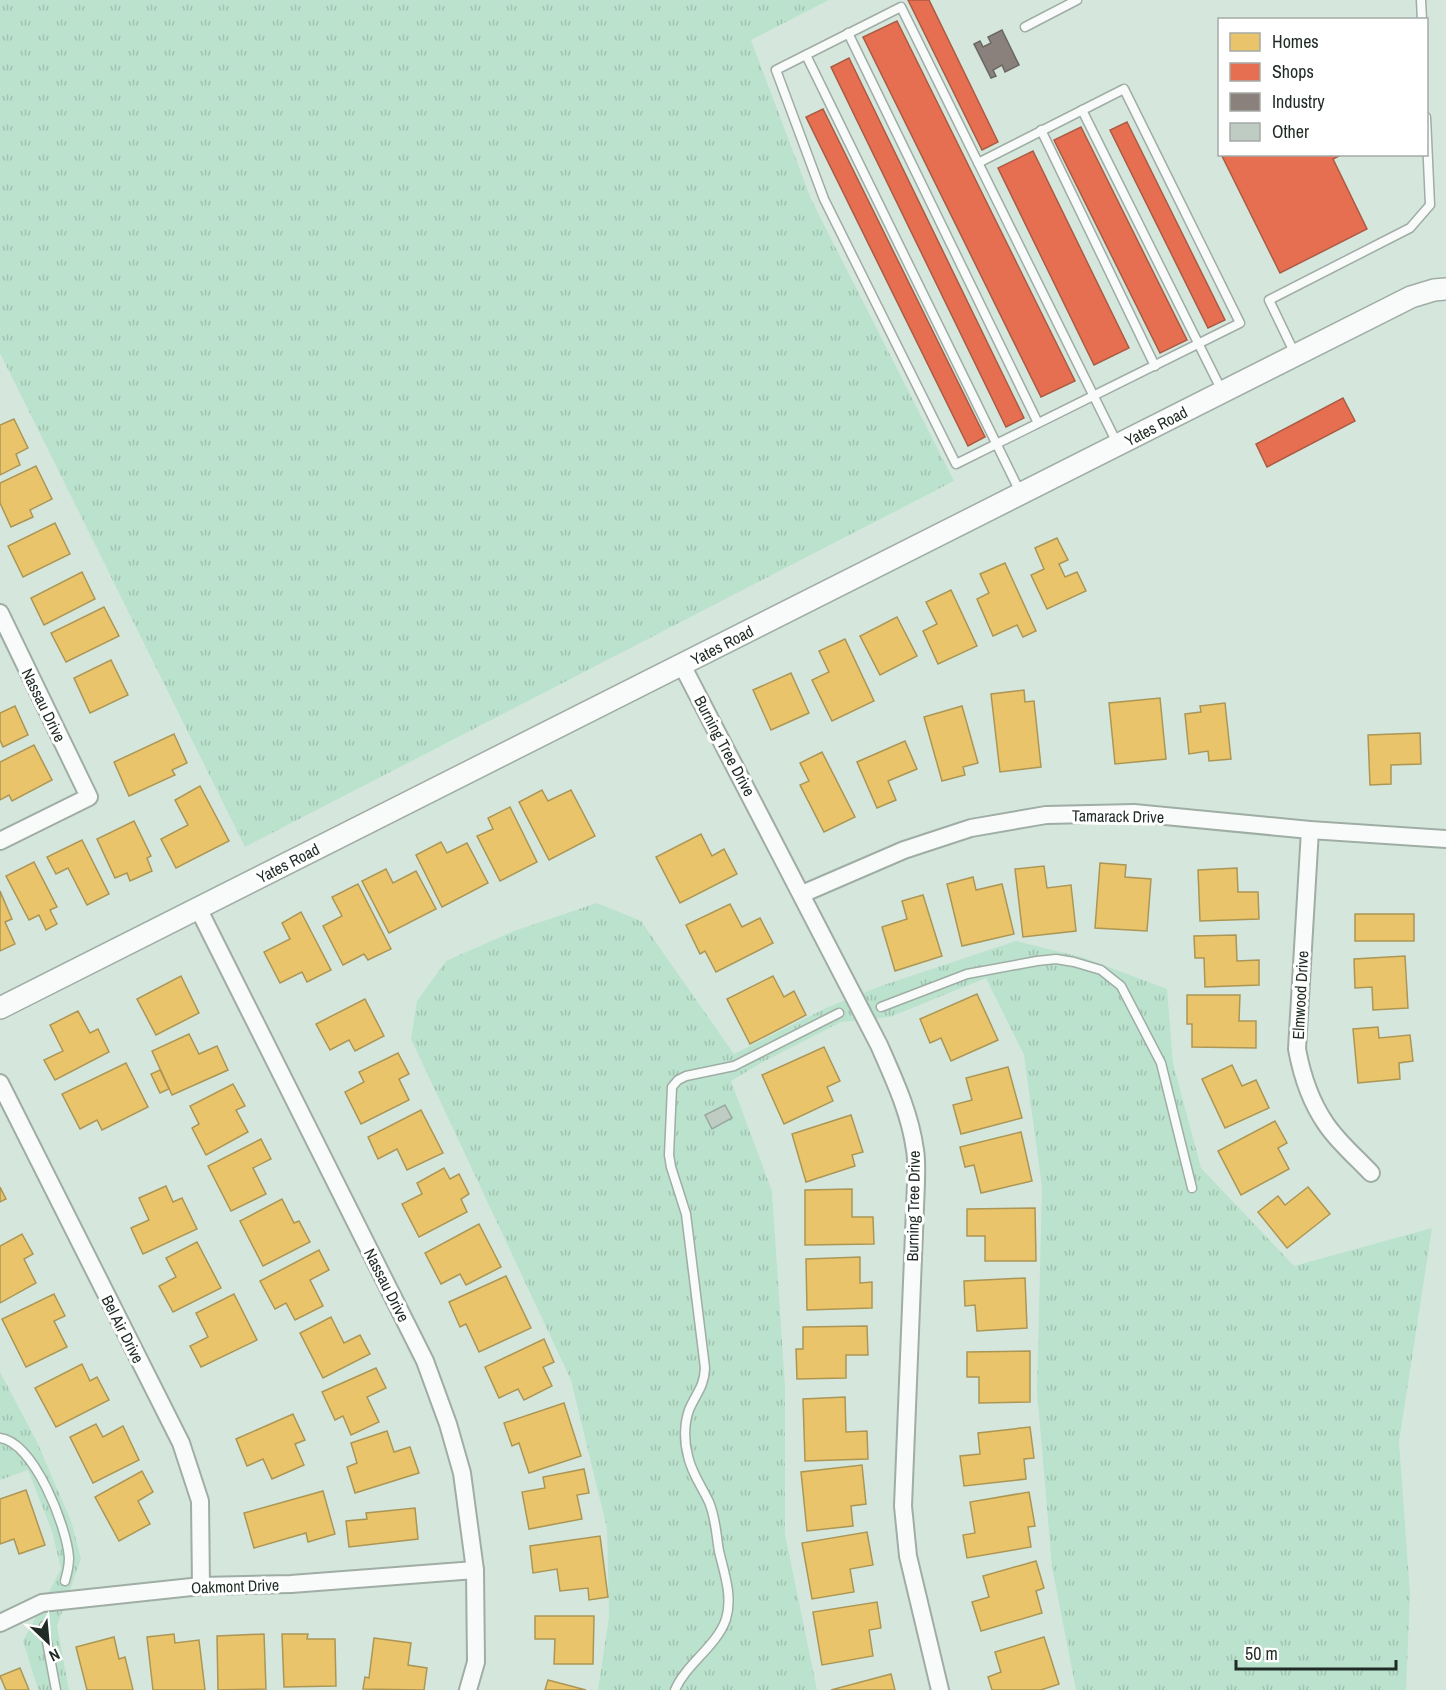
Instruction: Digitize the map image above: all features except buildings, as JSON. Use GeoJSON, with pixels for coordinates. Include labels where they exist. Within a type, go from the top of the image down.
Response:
{"type":"FeatureCollection","features":[{"type":"Feature","properties":{"kind":"street","name":"Yates Road"},"geometry":{"type":"LineString","coordinates":[[0,1008],[1021,495],[1295,354],[1411,297],[1446,289]]}},
{"type":"Feature","properties":{"kind":"street","name":"Nassau Drive"},"geometry":{"type":"LineString","coordinates":[[0,614],[89,797],[0,841]]}},
{"type":"Feature","properties":{"kind":"street","name":"Burning Tree Drive"},"geometry":{"type":"LineString","coordinates":[[682,665],[802,894],[892,1073],[908,1117],[916,1152],[903,1506],[908,1556],[940,1690]]}},
{"type":"Feature","properties":{"kind":"street","name":"Tamarack Drive"},"geometry":{"type":"LineString","coordinates":[[802,894],[904,850],[971,828],[1046,816],[1134,813],[1310,830],[1446,839]]}},
{"type":"Feature","properties":{"kind":"street","name":"Elmwood Drive"},"geometry":{"type":"LineString","coordinates":[[1310,830],[1297,1049],[1310,1095],[1326,1125],[1371,1173]]}},
{"type":"Feature","properties":{"kind":"street","name":"Nassau Drive"},"geometry":{"type":"LineString","coordinates":[[198,908],[425,1361],[448,1424],[462,1473],[475,1570],[476,1662],[468,1690]]}},
{"type":"Feature","properties":{"kind":"street","name":"Bel Air Drive"},"geometry":{"type":"LineString","coordinates":[[0,1083],[181,1443],[200,1501],[201,1586]]}},
{"type":"Feature","properties":{"kind":"street","name":"Oakmont Drive"},"geometry":{"type":"LineString","coordinates":[[0,1623],[42,1603],[201,1586],[291,1584],[475,1570]]}},
{"type":"Feature","properties":{"kind":"lane"},"geometry":{"type":"LineString","coordinates":[[1025,27],[1077,0]]}},
{"type":"Feature","properties":{"kind":"lane"},"geometry":{"type":"LineString","coordinates":[[1421,0],[1422,18]]}},
{"type":"Feature","properties":{"kind":"lane"},"geometry":{"type":"LineString","coordinates":[[978,163],[1124,89],[1240,323],[1155,366],[1094,396],[1038,423],[956,464],[824,199],[776,70],[901,7],[978,163],[1094,396],[1118,445]]}},
{"type":"Feature","properties":{"kind":"lane"},"geometry":{"type":"LineString","coordinates":[[848,33],[1038,423]]}},
{"type":"Feature","properties":{"kind":"lane"},"geometry":{"type":"LineString","coordinates":[[806,55],[1021,495]]}},
{"type":"Feature","properties":{"kind":"lane"},"geometry":{"type":"LineString","coordinates":[[1082,110],[1222,391]]}},
{"type":"Feature","properties":{"kind":"lane"},"geometry":{"type":"LineString","coordinates":[[1041,130],[1155,366]]}},
{"type":"Feature","properties":{"kind":"lane"},"geometry":{"type":"LineString","coordinates":[[1295,354],[1269,300],[1410,228],[1431,205],[1428,152]]}},
{"type":"Feature","properties":{"kind":"lane"},"geometry":{"type":"LineString","coordinates":[[881,1007],[967,974],[1037,960],[1056,959],[1101,970],[1121,986],[1161,1063],[1192,1188]]}},
{"type":"Feature","properties":{"kind":"lane"},"geometry":{"type":"LineString","coordinates":[[675,1690],[680,1678],[719,1632],[726,1619],[728,1602],[716,1520],[691,1464],[687,1448],[685,1424],[689,1410],[704,1382],[705,1368],[686,1214],[669,1155],[672,1087],[678,1080],[686,1077],[734,1066],[839,1013]]}},
{"type":"Feature","properties":{"kind":"lane"},"geometry":{"type":"LineString","coordinates":[[0,1438],[11,1440],[26,1454],[40,1475],[61,1525],[69,1557],[65,1581]]}},
{"type":"Feature","properties":{"kind":"lane"},"geometry":{"type":"LineString","coordinates":[[44,1626],[56,1690]]}},
{"type":"Feature","properties":{"kind":"green space"},"geometry":{"type":"Polygon","coordinates":[[[0,0],[829,0],[751,40],[811,199],[954,481],[245,847],[0,353],[0,0]]]}},
{"type":"Feature","properties":{"kind":"green space"},"geometry":{"type":"Polygon","coordinates":[[[597,903],[641,921],[734,1054],[826,1008],[878,987],[1016,941],[1085,958],[1167,989],[1173,1063],[1201,1168],[1294,1266],[1432,1228],[1399,1442],[1410,1594],[1406,1690],[1076,1690],[1052,1567],[1037,1391],[1042,1187],[1024,1055],[986,978],[890,1017],[841,1022],[731,1081],[772,1191],[785,1387],[785,1534],[817,1690],[598,1690],[609,1617],[607,1528],[571,1380],[411,1039],[417,1001],[446,961],[514,931],[597,903]]]}},
{"type":"Feature","properties":{"kind":"green space"},"geometry":{"type":"Polygon","coordinates":[[[0,1372],[37,1442],[71,1521],[81,1559],[57,1626],[69,1690],[38,1690],[23,1641],[61,1569],[52,1531],[28,1470],[0,1480],[0,1372]]]}}]}
